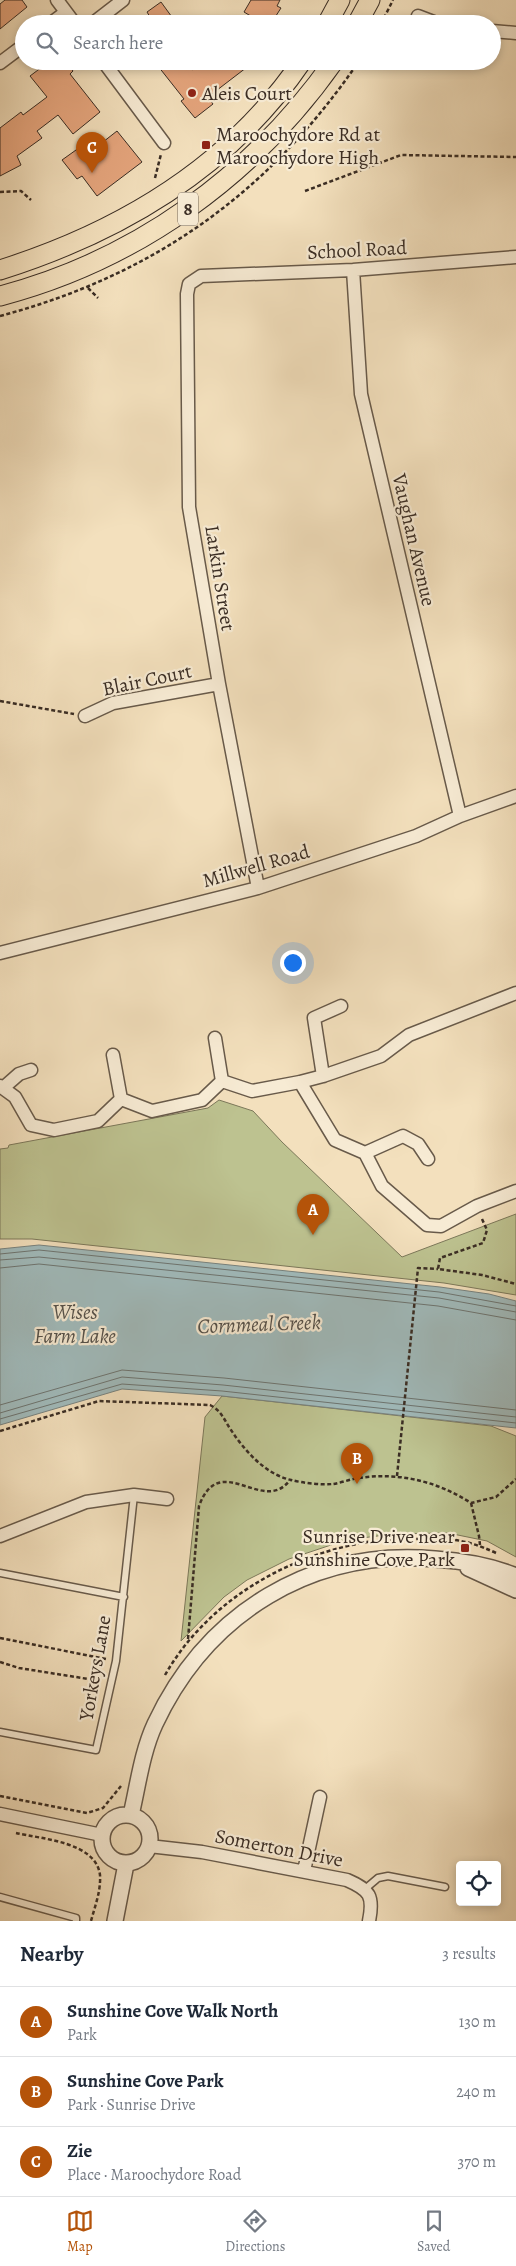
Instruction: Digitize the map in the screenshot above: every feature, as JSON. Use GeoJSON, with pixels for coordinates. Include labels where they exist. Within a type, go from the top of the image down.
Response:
{"type":"FeatureCollection","features":[{"type":"Feature","properties":{"kind":"main road"},"geometry":{"type":"LineString","coordinates":[[332,15],[340,0]]}},
{"type":"Feature","properties":{"kind":"main road"},"geometry":{"type":"LineString","coordinates":[[362,15],[370,0]]}},
{"type":"Feature","properties":{"kind":"main road","name":"8"},"geometry":{"type":"LineString","coordinates":[[0,270],[40,258],[109,228],[147,206],[184,180],[246,128],[295,70]]}},
{"type":"Feature","properties":{"kind":"main road","name":"8"},"geometry":{"type":"LineString","coordinates":[[0,296],[54,280],[92,265],[166,224],[206,197],[236,173],[271,140],[300,107],[327,70]]}},
{"type":"Feature","properties":{"kind":"street"},"geometry":{"type":"LineString","coordinates":[[57,0],[68,15]]}},
{"type":"Feature","properties":{"kind":"street"},"geometry":{"type":"LineString","coordinates":[[104,15],[123,0]]}},
{"type":"Feature","properties":{"kind":"street"},"geometry":{"type":"LineString","coordinates":[[62,15],[66,12]]}},
{"type":"Feature","properties":{"kind":"street"},"geometry":{"type":"LineString","coordinates":[[501,32],[516,33]]}},
{"type":"Feature","properties":{"kind":"street"},"geometry":{"type":"LineString","coordinates":[[0,63],[15,52]]}},
{"type":"Feature","properties":{"kind":"street"},"geometry":{"type":"LineString","coordinates":[[110,70],[164,143]]}},
{"type":"Feature","properties":{"kind":"street","name":"School Road"},"geometry":{"type":"LineString","coordinates":[[201,276],[353,270],[516,258]]}},
{"type":"Feature","properties":{"kind":"street","name":"Vaughan Avenue"},"geometry":{"type":"LineString","coordinates":[[353,270],[361,394],[460,816]]}},
{"type":"Feature","properties":{"kind":"street","name":"Larkin Street"},"geometry":{"type":"LineString","coordinates":[[201,276],[190,284],[187,294],[189,507],[218,684],[258,888]]}},
{"type":"Feature","properties":{"kind":"street","name":"Blair Court"},"geometry":{"type":"LineString","coordinates":[[85,716],[113,703],[218,684]]}},
{"type":"Feature","properties":{"kind":"street","name":"Millwell Road"},"geometry":{"type":"LineString","coordinates":[[0,953],[258,888],[416,836],[460,816],[516,796]]}},
{"type":"Feature","properties":{"kind":"street"},"geometry":{"type":"LineString","coordinates":[[222,1080],[252,1091],[323,1076],[381,1056],[409,1035],[516,993]]}},
{"type":"Feature","properties":{"kind":"street"},"geometry":{"type":"LineString","coordinates":[[323,1076],[314,1018],[341,1006]]}},
{"type":"Feature","properties":{"kind":"street"},"geometry":{"type":"LineString","coordinates":[[215,1038],[222,1080]]}},
{"type":"Feature","properties":{"kind":"street"},"geometry":{"type":"LineString","coordinates":[[113,1055],[121,1099]]}},
{"type":"Feature","properties":{"kind":"street"},"geometry":{"type":"LineString","coordinates":[[31,1070],[19,1074],[2,1087],[14,1097],[31,1125],[54,1130],[98,1121],[121,1099]]}},
{"type":"Feature","properties":{"kind":"street"},"geometry":{"type":"LineString","coordinates":[[121,1099],[152,1111],[202,1100],[222,1080]]}},
{"type":"Feature","properties":{"kind":"street"},"geometry":{"type":"LineString","coordinates":[[300,1082],[335,1140],[365,1153],[382,1186],[427,1225],[441,1226],[477,1206],[516,1192]]}},
{"type":"Feature","properties":{"kind":"street"},"geometry":{"type":"LineString","coordinates":[[365,1153],[403,1136],[418,1144],[428,1159]]}},
{"type":"Feature","properties":{"kind":"street"},"geometry":{"type":"LineString","coordinates":[[0,1536],[86,1502],[134,1495],[166,1499]]}},
{"type":"Feature","properties":{"kind":"street"},"geometry":{"type":"LineString","coordinates":[[131,1815],[143,1759],[155,1724],[184,1672],[211,1641],[236,1617],[261,1599],[284,1586],[333,1567],[387,1558],[438,1559],[485,1565],[516,1576]]}},
{"type":"Feature","properties":{"kind":"street"},"geometry":{"type":"LineString","coordinates":[[438,1559],[466,1567],[516,1590]]}},
{"type":"Feature","properties":{"kind":"street"},"geometry":{"type":"LineString","coordinates":[[304,1871],[320,1797]]}},
{"type":"Feature","properties":{"kind":"street"},"geometry":{"type":"LineString","coordinates":[[0,1814],[102,1835]]}},
{"type":"Feature","properties":{"kind":"street"},"geometry":{"type":"LineString","coordinates":[[131,1815],[149,1830],[149,1846],[140,1859],[126,1864],[110,1858],[105,1852],[101,1845],[102,1835],[103,1829],[115,1817],[131,1815]]}},
{"type":"Feature","properties":{"kind":"street","name":"Somerton Drive"},"geometry":{"type":"LineString","coordinates":[[149,1846],[202,1852],[347,1880],[364,1889],[372,1903],[369,1921]]}},
{"type":"Feature","properties":{"kind":"street"},"geometry":{"type":"LineString","coordinates":[[115,1921],[126,1864]]}},
{"type":"Feature","properties":{"kind":"lane","name":"Yorkeys Lane"},"geometry":{"type":"LineString","coordinates":[[0,1732],[96,1750],[116,1661],[134,1495]]}},
{"type":"Feature","properties":{"kind":"lane"},"geometry":{"type":"LineString","coordinates":[[0,1573],[124,1597]]}},
{"type":"Feature","properties":{"kind":"lane"},"geometry":{"type":"LineString","coordinates":[[364,1889],[378,1878],[388,1876],[444,1888]]}},
{"type":"Feature","properties":{"kind":"lane"},"geometry":{"type":"LineString","coordinates":[[0,1897],[76,1918],[76,1921]]}},
{"type":"Feature","properties":{"kind":"path"},"geometry":{"type":"LineString","coordinates":[[386,15],[393,0]]}},
{"type":"Feature","properties":{"kind":"path"},"geometry":{"type":"LineString","coordinates":[[155,178],[164,143]]}},
{"type":"Feature","properties":{"kind":"path"},"geometry":{"type":"LineString","coordinates":[[305,190],[401,155],[516,157]]}},
{"type":"Feature","properties":{"kind":"path"},"geometry":{"type":"LineString","coordinates":[[0,192],[21,191],[30,200]]}},
{"type":"Feature","properties":{"kind":"path"},"geometry":{"type":"LineString","coordinates":[[88,288],[98,298]]}},
{"type":"Feature","properties":{"kind":"path"},"geometry":{"type":"LineString","coordinates":[[0,700],[85,716]]}},
{"type":"Feature","properties":{"kind":"path"},"geometry":{"type":"LineString","coordinates":[[438,1269],[440,1258],[483,1243],[486,1230],[477,1206]]}},
{"type":"Feature","properties":{"kind":"path"},"geometry":{"type":"LineString","coordinates":[[397,1476],[418,1268],[482,1275],[516,1284]]}},
{"type":"Feature","properties":{"kind":"path"},"geometry":{"type":"LineString","coordinates":[[0,1431],[99,1401],[210,1405],[219,1409],[230,1430],[249,1454],[268,1469],[290,1480],[332,1484],[357,1478],[397,1476],[432,1483],[457,1493],[471,1502],[480,1545]]}},
{"type":"Feature","properties":{"kind":"path"},"geometry":{"type":"LineString","coordinates":[[471,1502],[496,1497],[516,1479]]}},
{"type":"Feature","properties":{"kind":"path"},"geometry":{"type":"LineString","coordinates":[[188,1640],[199,1506],[204,1494],[214,1485],[229,1481],[249,1485],[263,1492],[278,1491],[290,1480]]}},
{"type":"Feature","properties":{"kind":"path"},"geometry":{"type":"LineString","coordinates":[[162,1680],[188,1640],[241,1592],[307,1557],[373,1541],[452,1538],[480,1545],[498,1554]]}},
{"type":"Feature","properties":{"kind":"path"},"geometry":{"type":"LineString","coordinates":[[0,1642],[1,1638],[116,1661]]}},
{"type":"Feature","properties":{"kind":"path"},"geometry":{"type":"LineString","coordinates":[[0,1662],[18,1668],[110,1683]]}},
{"type":"Feature","properties":{"kind":"path"},"geometry":{"type":"LineString","coordinates":[[0,1796],[87,1813],[103,1808],[122,1785]]}},
{"type":"Feature","properties":{"kind":"path"},"geometry":{"type":"LineString","coordinates":[[9,1831],[78,1847],[90,1855],[97,1865],[100,1875],[99,1894],[91,1921]]}},
{"type":"Feature","properties":{"kind":"green space"},"geometry":{"type":"Polygon","coordinates":[[[219,1100],[253,1111],[282,1142],[402,1257],[516,1214],[516,1295],[444,1283],[32,1239],[0,1239],[0,1149],[8,1148],[9,1145],[208,1108],[219,1100]]]}},
{"type":"Feature","properties":{"kind":"green space"},"geometry":{"type":"Polygon","coordinates":[[[222,1396],[491,1426],[516,1436],[516,1557],[487,1541],[448,1533],[393,1534],[346,1540],[289,1559],[247,1580],[224,1597],[181,1641],[205,1417],[222,1396]]]}},
{"type":"Feature","properties":{"kind":"water","name":"Wises Farm Lake"},"geometry":{"type":"Polygon","coordinates":[[[39,1245],[440,1287],[489,1294],[516,1301],[516,1428],[222,1396],[122,1389],[0,1425],[0,1249],[39,1245]]]}},
{"type":"Feature","properties":{"kind":"building"},"geometry":{"type":"Polygon","coordinates":[[[5,0],[22,0],[27,7],[0,29],[0,4],[5,0]]]}},
{"type":"Feature","properties":{"kind":"building"},"geometry":{"type":"Polygon","coordinates":[[[251,0],[280,0],[277,6],[281,8],[276,15],[249,15],[244,12],[251,0]]]}},
{"type":"Feature","properties":{"kind":"building"},"geometry":{"type":"Polygon","coordinates":[[[161,2],[170,15],[149,15],[147,12],[161,2]]]}},
{"type":"Feature","properties":{"kind":"building"},"geometry":{"type":"Polygon","coordinates":[[[38,70],[72,70],[70,74],[100,112],[73,134],[58,115],[37,131],[42,138],[17,156],[21,165],[0,176],[0,128],[21,112],[23,115],[47,97],[30,76],[38,70]]]}},
{"type":"Feature","properties":{"kind":"building"},"geometry":{"type":"Polygon","coordinates":[[[161,70],[243,70],[208,97],[213,104],[195,118],[181,101],[184,99],[161,70]]]}},
{"type":"Feature","properties":{"kind":"building"},"geometry":{"type":"Polygon","coordinates":[[[117,131],[142,162],[97,196],[82,176],[77,179],[62,160],[83,145],[89,153],[117,131]]]}},
{"type":"Feature","properties":{"kind":"place","name":"Aleis Court"},"geometry":{"type":"Point","coordinates":[192,93]}},
{"type":"Feature","properties":{"kind":"place","name":"Maroochydore Rd at Maroochydore High"},"geometry":{"type":"Point","coordinates":[206,145]}},
{"type":"Feature","properties":{"kind":"place","name":"Zie"},"geometry":{"type":"Point","coordinates":[92,173]}},
{"type":"Feature","properties":{"kind":"place","name":"Sunshine Cove Walk North"},"geometry":{"type":"Point","coordinates":[313,1235]}},
{"type":"Feature","properties":{"kind":"place","name":"Sunshine Cove Park"},"geometry":{"type":"Point","coordinates":[357,1484]}},
{"type":"Feature","properties":{"kind":"place","name":"Sunrise Drive near Sunshine Cove Park"},"geometry":{"type":"Point","coordinates":[465,1548]}},
{"type":"Feature","properties":{"kind":"water label","name":"Cornmeal Creek"},"geometry":{"type":"Point","coordinates":[259,1324]}}]}
